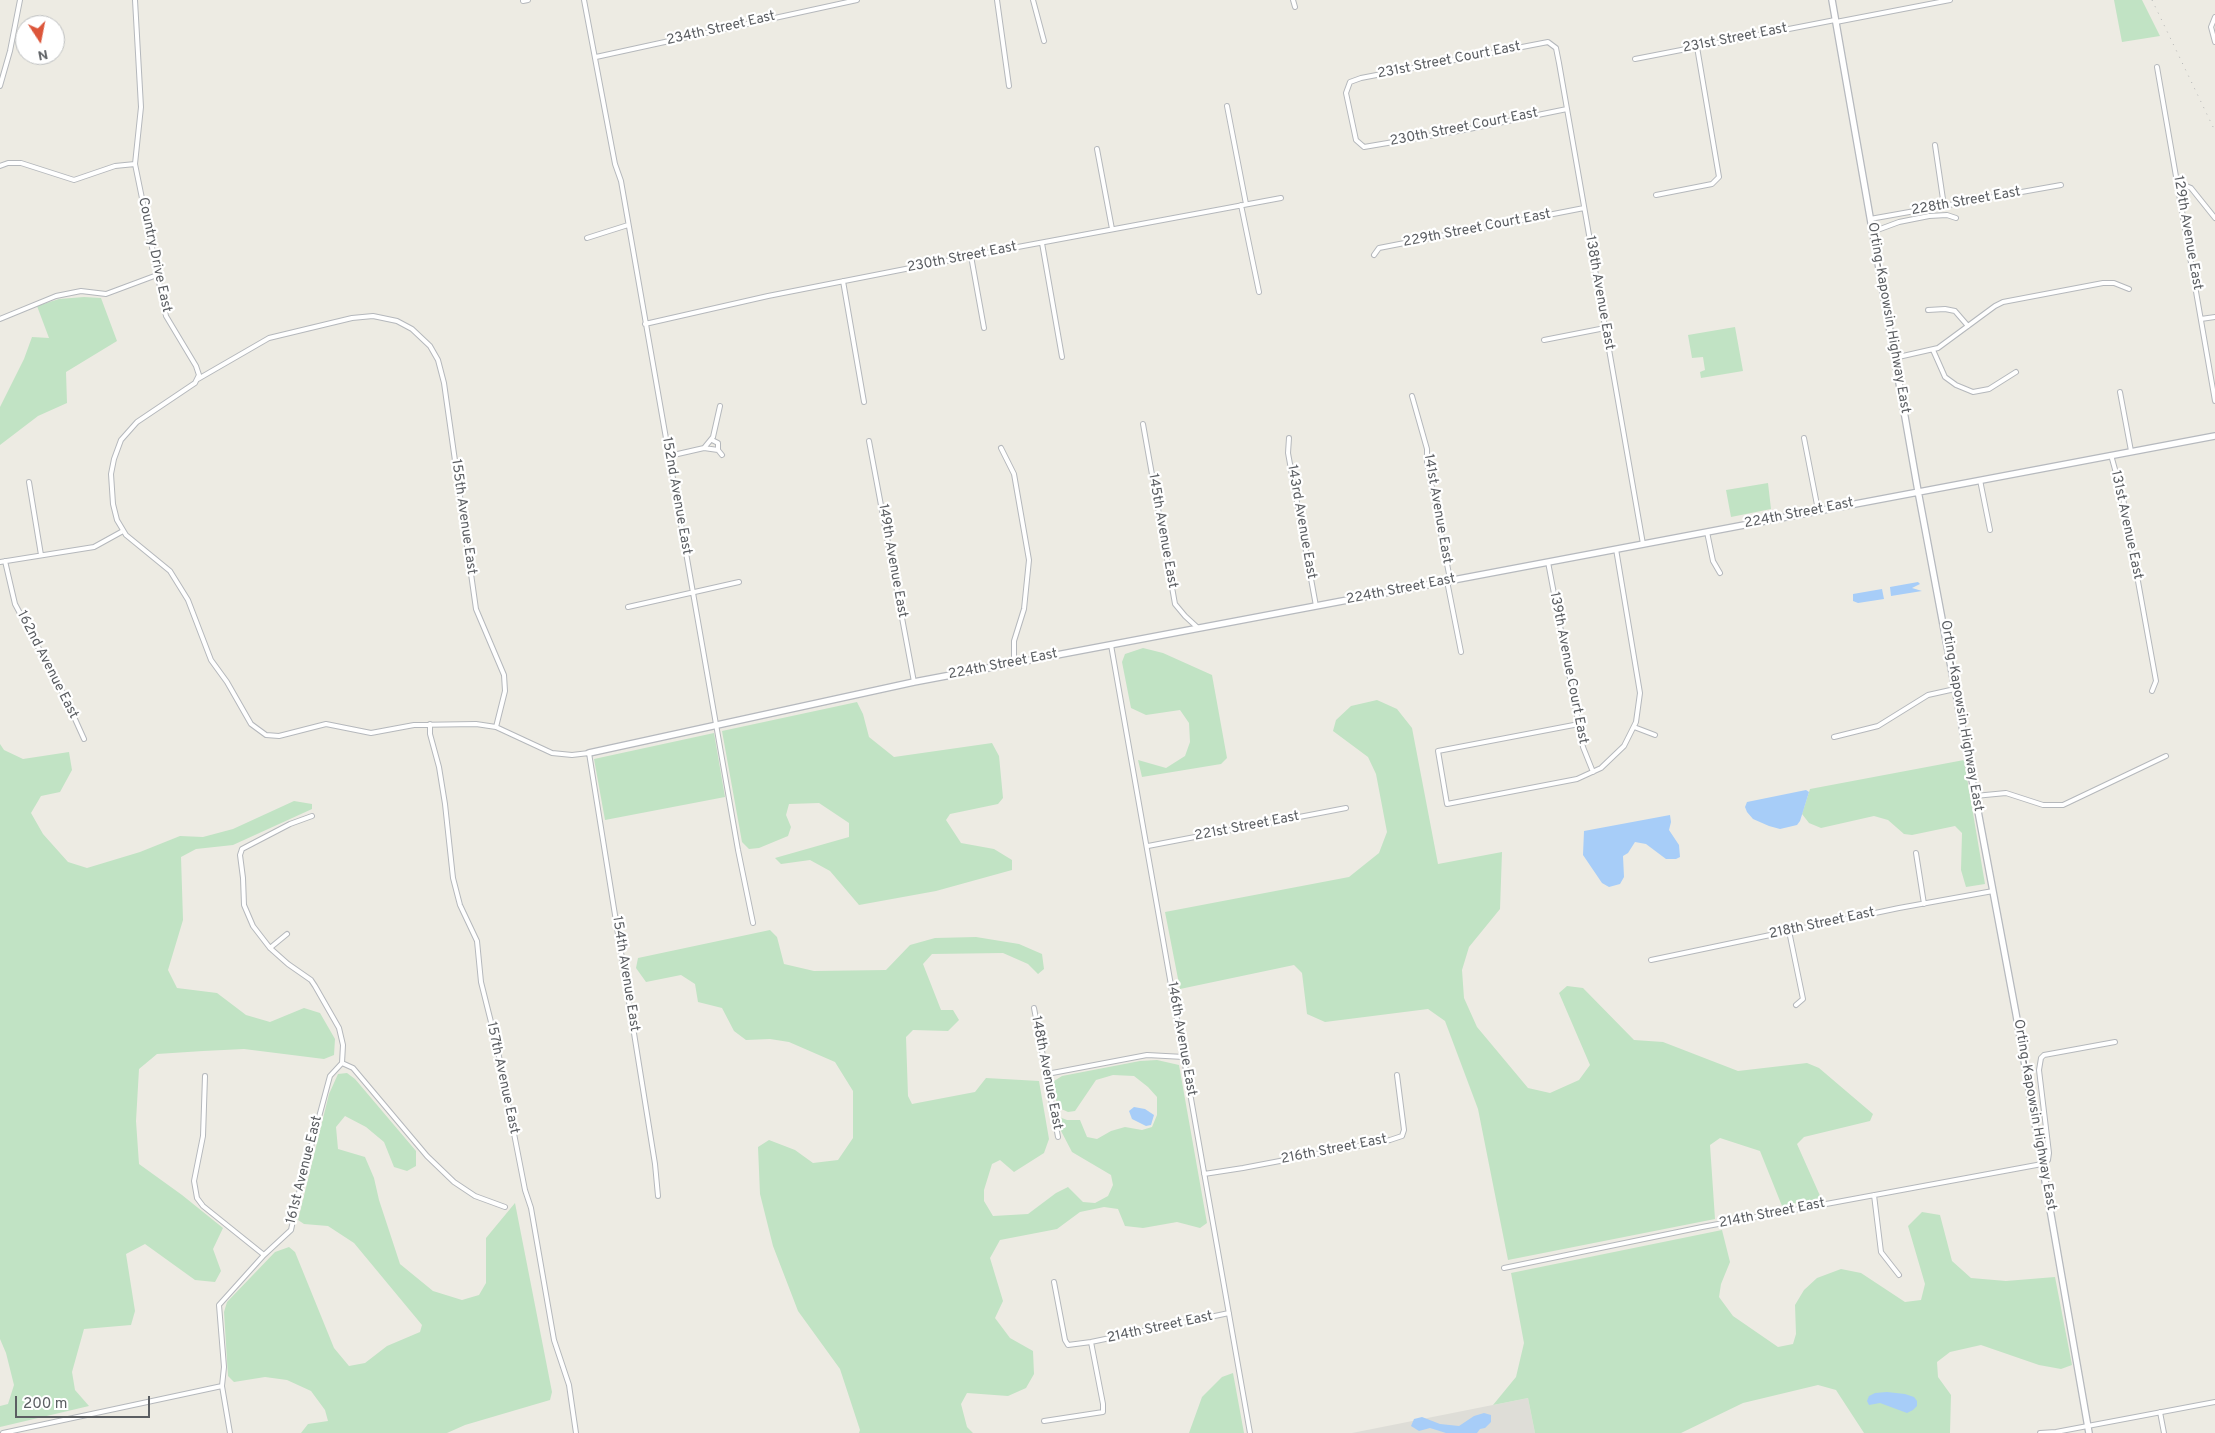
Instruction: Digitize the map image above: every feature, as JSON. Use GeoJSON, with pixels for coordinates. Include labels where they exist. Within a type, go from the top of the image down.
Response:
{"type":"FeatureCollection","features":[{"type":"Feature","properties":{"kind":"main road","name":"Orting-Kapowsin Highway East"},"geometry":{"type":"LineString","coordinates":[[1832,0],[1894,358],[1976,796],[2089,1433]]}},
{"type":"Feature","properties":{"kind":"main road","name":"224th Street East"},"geometry":{"type":"LineString","coordinates":[[589,753],[914,682],[2215,436]]}},
{"type":"Feature","properties":{"kind":"street"},"geometry":{"type":"LineString","coordinates":[[0,86],[10,51],[20,0]]}},
{"type":"Feature","properties":{"kind":"street","name":"Country Drive East"},"geometry":{"type":"LineString","coordinates":[[135,0],[141,106],[135,164],[167,319],[199,371],[198,379]]}},
{"type":"Feature","properties":{"kind":"street"},"geometry":{"type":"LineString","coordinates":[[584,0],[596,57]]}},
{"type":"Feature","properties":{"kind":"street","name":"234th Street East"},"geometry":{"type":"LineString","coordinates":[[596,57],[856,0]]}},
{"type":"Feature","properties":{"kind":"street"},"geometry":{"type":"LineString","coordinates":[[997,0],[1009,86]]}},
{"type":"Feature","properties":{"kind":"street"},"geometry":{"type":"LineString","coordinates":[[1033,0],[1044,41]]}},
{"type":"Feature","properties":{"kind":"street"},"geometry":{"type":"LineString","coordinates":[[1293,0],[1294,7]]}},
{"type":"Feature","properties":{"kind":"street","name":"231st Street East"},"geometry":{"type":"LineString","coordinates":[[1635,58],[1950,0]]}},
{"type":"Feature","properties":{"kind":"street"},"geometry":{"type":"LineString","coordinates":[[2214,18],[2211,31],[2215,42]]}},
{"type":"Feature","properties":{"kind":"street","name":"231st Street Court East"},"geometry":{"type":"LineString","coordinates":[[1361,146],[1356,140],[1346,93],[1348,85],[1353,80],[1519,47],[1551,43]]}},
{"type":"Feature","properties":{"kind":"street","name":"138th Avenue East"},"geometry":{"type":"LineString","coordinates":[[1551,43],[1558,52],[1643,544]]}},
{"type":"Feature","properties":{"kind":"street"},"geometry":{"type":"LineString","coordinates":[[1656,195],[1712,184],[1718,179],[1719,173],[1697,47]]}},
{"type":"Feature","properties":{"kind":"street","name":"152nd Avenue East"},"geometry":{"type":"LineString","coordinates":[[596,57],[754,923]]}},
{"type":"Feature","properties":{"kind":"street","name":"129th Avenue East"},"geometry":{"type":"LineString","coordinates":[[2157,67],[2215,400]]}},
{"type":"Feature","properties":{"kind":"street"},"geometry":{"type":"LineString","coordinates":[[1227,106],[1246,204]]}},
{"type":"Feature","properties":{"kind":"street","name":"230th Street Court East"},"geometry":{"type":"LineString","coordinates":[[1361,146],[1445,133],[1567,109]]}},
{"type":"Feature","properties":{"kind":"street"},"geometry":{"type":"LineString","coordinates":[[1935,145],[1944,206]]}},
{"type":"Feature","properties":{"kind":"street"},"geometry":{"type":"LineString","coordinates":[[1097,149],[1112,229]]}},
{"type":"Feature","properties":{"kind":"street"},"geometry":{"type":"LineString","coordinates":[[0,166],[8,163],[21,163],[74,180],[88,177],[115,166],[135,164]]}},
{"type":"Feature","properties":{"kind":"street","name":"228th Street East"},"geometry":{"type":"LineString","coordinates":[[1870,219],[2061,185]]}},
{"type":"Feature","properties":{"kind":"street"},"geometry":{"type":"LineString","coordinates":[[2179,186],[2184,185],[2191,188],[2215,218]]}},
{"type":"Feature","properties":{"kind":"street","name":"230th Street East"},"geometry":{"type":"LineString","coordinates":[[645,324],[843,281],[1281,198]]}},
{"type":"Feature","properties":{"kind":"street"},"geometry":{"type":"LineString","coordinates":[[1241,205],[1259,292]]}},
{"type":"Feature","properties":{"kind":"street","name":"229th Street Court East"},"geometry":{"type":"LineString","coordinates":[[1374,255],[1379,248],[1584,208]]}},
{"type":"Feature","properties":{"kind":"street"},"geometry":{"type":"LineString","coordinates":[[1872,232],[1899,222],[1929,216],[1947,215],[1956,218]]}},
{"type":"Feature","properties":{"kind":"street"},"geometry":{"type":"LineString","coordinates":[[587,238],[628,225]]}},
{"type":"Feature","properties":{"kind":"street"},"geometry":{"type":"LineString","coordinates":[[1042,242],[1062,357]]}},
{"type":"Feature","properties":{"kind":"street"},"geometry":{"type":"LineString","coordinates":[[971,256],[984,328]]}},
{"type":"Feature","properties":{"kind":"street"},"geometry":{"type":"LineString","coordinates":[[0,319],[56,296],[81,291],[106,294],[157,275]]}},
{"type":"Feature","properties":{"kind":"street"},"geometry":{"type":"LineString","coordinates":[[843,281],[864,402]]}},
{"type":"Feature","properties":{"kind":"street"},"geometry":{"type":"LineString","coordinates":[[1894,358],[1933,350],[2003,302],[2104,283],[2114,283],[2129,289]]}},
{"type":"Feature","properties":{"kind":"street"},"geometry":{"type":"LineString","coordinates":[[1928,310],[1945,309],[1955,311],[1968,326]]}},
{"type":"Feature","properties":{"kind":"street","name":"155th Avenue East"},"geometry":{"type":"LineString","coordinates":[[198,379],[274,336],[363,316],[397,321],[421,336],[434,352],[440,366],[476,609],[504,675],[505,691],[496,727]]}},
{"type":"Feature","properties":{"kind":"street"},"geometry":{"type":"LineString","coordinates":[[2201,319],[2215,317]]}},
{"type":"Feature","properties":{"kind":"street"},"geometry":{"type":"LineString","coordinates":[[1544,340],[1605,328]]}},
{"type":"Feature","properties":{"kind":"street"},"geometry":{"type":"LineString","coordinates":[[1933,350],[1946,377],[1956,385],[1973,392],[1989,390],[2016,372]]}},
{"type":"Feature","properties":{"kind":"street"},"geometry":{"type":"LineString","coordinates":[[198,379],[136,422],[125,434],[117,446],[111,474],[112,491],[116,516],[123,531],[170,571],[188,600],[211,660],[228,682],[250,724],[269,736],[279,736],[326,724],[371,733],[406,726],[476,724],[496,727],[552,753],[572,755],[589,753]]}},
{"type":"Feature","properties":{"kind":"street","name":"131st Avenue East"},"geometry":{"type":"LineString","coordinates":[[2120,392],[2131,452]]}},
{"type":"Feature","properties":{"kind":"street","name":"141st Avenue East"},"geometry":{"type":"LineString","coordinates":[[1412,396],[1427,449],[1427,462],[1449,574],[1448,581],[1461,652]]}},
{"type":"Feature","properties":{"kind":"street"},"geometry":{"type":"LineString","coordinates":[[704,448],[712,440],[720,406]]}},
{"type":"Feature","properties":{"kind":"street","name":"145th Avenue East"},"geometry":{"type":"LineString","coordinates":[[1143,424],[1175,604],[1198,628]]}},
{"type":"Feature","properties":{"kind":"street","name":"143rd Avenue East"},"geometry":{"type":"LineString","coordinates":[[1289,438],[1288,453],[1316,606]]}},
{"type":"Feature","properties":{"kind":"street"},"geometry":{"type":"LineString","coordinates":[[1804,438],[1818,510]]}},
{"type":"Feature","properties":{"kind":"street"},"geometry":{"type":"LineString","coordinates":[[712,440],[718,442],[718,450],[722,455]]}},
{"type":"Feature","properties":{"kind":"street","name":"149th Avenue East"},"geometry":{"type":"LineString","coordinates":[[869,440],[914,682]]}},
{"type":"Feature","properties":{"kind":"street"},"geometry":{"type":"LineString","coordinates":[[669,456],[704,448],[718,450]]}},
{"type":"Feature","properties":{"kind":"street"},"geometry":{"type":"LineString","coordinates":[[1001,448],[1014,474],[1029,560],[1024,609],[1014,641],[1014,663]]}},
{"type":"Feature","properties":{"kind":"street","name":"131st Avenue East"},"geometry":{"type":"LineString","coordinates":[[2111,455],[2123,498],[2156,681],[2152,691]]}},
{"type":"Feature","properties":{"kind":"street"},"geometry":{"type":"LineString","coordinates":[[1980,480],[1990,530]]}},
{"type":"Feature","properties":{"kind":"street"},"geometry":{"type":"LineString","coordinates":[[29,482],[41,555]]}},
{"type":"Feature","properties":{"kind":"street"},"geometry":{"type":"LineString","coordinates":[[2,561],[94,546],[123,531]]}},
{"type":"Feature","properties":{"kind":"street"},"geometry":{"type":"LineString","coordinates":[[1707,532],[1713,561],[1720,573]]}},
{"type":"Feature","properties":{"kind":"street"},"geometry":{"type":"LineString","coordinates":[[1579,724],[1438,751],[1447,804],[1568,780],[1593,772],[1618,754],[1634,727],[1640,704],[1640,684],[1616,549]]}},
{"type":"Feature","properties":{"kind":"street","name":"162nd Avenue East"},"geometry":{"type":"LineString","coordinates":[[2,561],[15,604],[66,700],[84,739]]}},
{"type":"Feature","properties":{"kind":"street","name":"139th Avenue Court East"},"geometry":{"type":"LineString","coordinates":[[1548,562],[1579,724],[1586,756],[1593,772]]}},
{"type":"Feature","properties":{"kind":"street"},"geometry":{"type":"LineString","coordinates":[[628,607],[739,582]]}},
{"type":"Feature","properties":{"kind":"street","name":"146th Avenue East"},"geometry":{"type":"LineString","coordinates":[[1111,645],[1148,846],[1250,1433]]}},
{"type":"Feature","properties":{"kind":"street"},"geometry":{"type":"LineString","coordinates":[[1834,737],[1878,726],[1928,695],[1956,689]]}},
{"type":"Feature","properties":{"kind":"street","name":"157th Avenue East"},"geometry":{"type":"LineString","coordinates":[[430,724],[430,734],[439,767],[445,804],[452,854],[453,878],[460,906],[477,941],[481,982],[504,1079],[525,1190],[531,1208],[554,1340],[569,1385],[576,1433]]}},
{"type":"Feature","properties":{"kind":"street"},"geometry":{"type":"LineString","coordinates":[[1634,727],[1655,735]]}},
{"type":"Feature","properties":{"kind":"street","name":"154th Avenue East"},"geometry":{"type":"LineString","coordinates":[[589,753],[655,1164],[658,1196]]}},
{"type":"Feature","properties":{"kind":"street"},"geometry":{"type":"LineString","coordinates":[[1976,796],[2006,793],[2043,805],[2063,804],[2166,756]]}},
{"type":"Feature","properties":{"kind":"street","name":"221st Street East"},"geometry":{"type":"LineString","coordinates":[[1148,846],[1346,808]]}},
{"type":"Feature","properties":{"kind":"street"},"geometry":{"type":"LineString","coordinates":[[312,816],[290,824],[248,846],[241,852],[245,911],[253,926],[270,948],[315,986],[339,1028],[344,1045],[342,1063],[353,1068],[427,1156],[454,1182],[482,1199],[505,1207]]}},
{"type":"Feature","properties":{"kind":"street"},"geometry":{"type":"LineString","coordinates":[[1916,853],[1924,904]]}},
{"type":"Feature","properties":{"kind":"street","name":"218th Street East"},"geometry":{"type":"LineString","coordinates":[[1652,960],[1993,891]]}},
{"type":"Feature","properties":{"kind":"street"},"geometry":{"type":"LineString","coordinates":[[1789,931],[1803,999],[1796,1005]]}},
{"type":"Feature","properties":{"kind":"street"},"geometry":{"type":"LineString","coordinates":[[270,948],[287,934]]}},
{"type":"Feature","properties":{"kind":"street","name":"148th Avenue East"},"geometry":{"type":"LineString","coordinates":[[1034,1008],[1058,1137]]}},
{"type":"Feature","properties":{"kind":"street"},"geometry":{"type":"LineString","coordinates":[[2042,1164],[2048,1160],[2049,1153],[2039,1070],[2041,1058],[2044,1055],[2115,1042]]}},
{"type":"Feature","properties":{"kind":"street"},"geometry":{"type":"LineString","coordinates":[[1047,1074],[1147,1055],[1184,1057]]}},
{"type":"Feature","properties":{"kind":"street","name":"161st Avenue East"},"geometry":{"type":"LineString","coordinates":[[230,1433],[222,1386],[224,1372],[219,1305],[264,1255],[290,1232],[293,1226],[300,1184],[330,1076],[342,1063]]}},
{"type":"Feature","properties":{"kind":"street"},"geometry":{"type":"LineString","coordinates":[[205,1076],[203,1136],[193,1186],[196,1198],[203,1206],[264,1255]]}},
{"type":"Feature","properties":{"kind":"street","name":"216th Street East"},"geometry":{"type":"LineString","coordinates":[[1204,1174],[1390,1140],[1402,1136],[1404,1130],[1397,1076]]}},
{"type":"Feature","properties":{"kind":"street","name":"214th Street East"},"geometry":{"type":"LineString","coordinates":[[1504,1268],[1631,1241],[2042,1164]]}},
{"type":"Feature","properties":{"kind":"street"},"geometry":{"type":"LineString","coordinates":[[1874,1195],[1881,1252],[1899,1275]]}},
{"type":"Feature","properties":{"kind":"street"},"geometry":{"type":"LineString","coordinates":[[1044,1421],[1103,1412],[1091,1342],[1066,1344],[1054,1282]]}},
{"type":"Feature","properties":{"kind":"street","name":"214th Street East"},"geometry":{"type":"LineString","coordinates":[[1091,1342],[1229,1313]]}},
{"type":"Feature","properties":{"kind":"street"},"geometry":{"type":"LineString","coordinates":[[3,1433],[24,1431],[222,1386]]}},
{"type":"Feature","properties":{"kind":"street"},"geometry":{"type":"LineString","coordinates":[[2040,1433],[2215,1402]]}},
{"type":"Feature","properties":{"kind":"street"},"geometry":{"type":"LineString","coordinates":[[2160,1412],[2164,1433]]}},
{"type":"Feature","properties":{"kind":"shaded area"},"geometry":{"type":"Polygon","coordinates":[[[1528,1398],[1535,1433],[1352,1433],[1528,1398]]]}},
{"type":"Feature","properties":{"kind":"green space"},"geometry":{"type":"Polygon","coordinates":[[[2114,0],[2142,0],[2160,36],[2122,42],[2114,0]]]}},
{"type":"Feature","properties":{"kind":"green space"},"geometry":{"type":"Polygon","coordinates":[[[101,298],[117,341],[66,372],[67,403],[38,416],[0,445],[0,407],[24,359],[32,337],[49,338],[37,306],[59,299],[101,298]]]}},
{"type":"Feature","properties":{"kind":"green space"},"geometry":{"type":"Polygon","coordinates":[[[1735,327],[1743,371],[1701,378],[1700,372],[1705,370],[1703,357],[1692,358],[1688,335],[1735,327]]]}},
{"type":"Feature","properties":{"kind":"green space"},"geometry":{"type":"Polygon","coordinates":[[[1768,483],[1771,509],[1731,517],[1726,490],[1768,483]]]}},
{"type":"Feature","properties":{"kind":"green space"},"geometry":{"type":"Polygon","coordinates":[[[1143,648],[1163,653],[1212,675],[1227,758],[1221,764],[1142,777],[1138,760],[1166,768],[1185,756],[1190,742],[1189,723],[1180,710],[1146,715],[1131,708],[1122,662],[1125,654],[1143,648]]]}},
{"type":"Feature","properties":{"kind":"green space"},"geometry":{"type":"Polygon","coordinates":[[[1377,700],[1397,709],[1412,728],[1438,864],[1502,852],[1500,909],[1469,947],[1462,970],[1464,998],[1477,1027],[1528,1088],[1550,1093],[1579,1080],[1590,1065],[1559,993],[1567,986],[1583,988],[1634,1040],[1663,1042],[1738,1071],[1807,1063],[1819,1068],[1873,1114],[1870,1121],[1804,1137],[1797,1144],[1821,1198],[1782,1206],[1760,1151],[1720,1138],[1710,1145],[1715,1219],[1508,1260],[1478,1109],[1445,1021],[1428,1009],[1325,1022],[1307,1014],[1302,973],[1294,965],[1180,989],[1165,912],[1349,877],[1379,853],[1387,832],[1376,774],[1368,757],[1333,731],[1336,720],[1351,706],[1377,700]]]}},
{"type":"Feature","properties":{"kind":"green space"},"geometry":{"type":"Polygon","coordinates":[[[857,702],[863,714],[869,737],[894,757],[992,743],[999,756],[1003,798],[998,804],[950,814],[946,820],[961,843],[994,849],[1012,860],[1012,870],[936,891],[859,905],[830,871],[810,860],[781,864],[775,858],[849,837],[849,823],[819,803],[789,804],[786,815],[791,827],[788,836],[759,848],[749,849],[742,842],[722,731],[857,702]]]}},
{"type":"Feature","properties":{"kind":"green space"},"geometry":{"type":"Polygon","coordinates":[[[714,733],[725,797],[605,820],[594,759],[714,733]]]}},
{"type":"Feature","properties":{"kind":"green space"},"geometry":{"type":"Polygon","coordinates":[[[0,744],[4,750],[23,759],[69,752],[72,770],[60,792],[41,796],[31,813],[43,834],[68,862],[87,868],[140,852],[180,836],[203,837],[233,829],[294,801],[312,804],[312,809],[233,845],[196,849],[181,857],[183,920],[168,970],[177,988],[217,993],[246,1015],[270,1022],[304,1008],[320,1013],[335,1039],[334,1055],[324,1059],[244,1049],[203,1051],[157,1054],[139,1069],[136,1121],[139,1164],[223,1228],[213,1249],[221,1271],[215,1282],[195,1280],[145,1244],[126,1254],[135,1311],[131,1325],[84,1329],[72,1372],[75,1390],[89,1406],[0,1427],[0,1406],[8,1404],[14,1385],[6,1353],[0,1339],[0,744]]]}},
{"type":"Feature","properties":{"kind":"green space"},"geometry":{"type":"Polygon","coordinates":[[[1964,760],[1985,884],[1966,887],[1961,870],[1962,833],[1955,826],[1912,835],[1904,834],[1888,820],[1874,816],[1821,828],[1809,823],[1802,814],[1810,789],[1964,760]]]}},
{"type":"Feature","properties":{"kind":"green space"},"geometry":{"type":"Polygon","coordinates":[[[770,930],[777,937],[784,964],[814,971],[886,970],[910,945],[935,938],[976,937],[1019,944],[1042,954],[1044,969],[1038,974],[1028,964],[1003,953],[932,954],[923,964],[941,1010],[953,1010],[959,1020],[948,1031],[913,1030],[906,1037],[908,1096],[912,1104],[975,1092],[986,1078],[1039,1081],[1049,1139],[1044,1153],[1014,1172],[1000,1160],[992,1164],[984,1190],[984,1201],[993,1216],[1028,1214],[1056,1193],[1068,1187],[1083,1202],[1095,1203],[1108,1196],[1113,1185],[1111,1175],[1072,1152],[1059,1127],[1059,1117],[1067,1120],[1080,1120],[1087,1137],[1097,1139],[1111,1131],[1125,1127],[1142,1130],[1152,1127],[1157,1115],[1157,1097],[1134,1076],[1113,1075],[1096,1080],[1075,1111],[1068,1112],[1057,1107],[1054,1081],[1062,1076],[1140,1061],[1157,1060],[1179,1065],[1207,1223],[1200,1228],[1177,1222],[1143,1228],[1125,1226],[1118,1209],[1104,1207],[1080,1212],[1057,1229],[1000,1240],[990,1258],[1003,1301],[995,1318],[1010,1338],[1033,1351],[1034,1374],[1026,1388],[1008,1396],[967,1393],[961,1404],[967,1427],[973,1433],[859,1433],[860,1430],[840,1369],[798,1311],[773,1246],[760,1194],[758,1147],[769,1140],[795,1150],[813,1163],[838,1160],[853,1138],[853,1091],[835,1062],[789,1042],[770,1039],[746,1040],[734,1031],[722,1008],[698,1002],[695,984],[681,975],[646,982],[636,968],[638,958],[770,930]]]}},
{"type":"Feature","properties":{"kind":"green space"},"geometry":{"type":"Polygon","coordinates":[[[347,1073],[355,1079],[416,1151],[416,1166],[407,1171],[394,1167],[384,1142],[366,1127],[345,1116],[336,1127],[338,1149],[365,1157],[374,1178],[379,1200],[400,1264],[433,1291],[462,1300],[479,1295],[486,1283],[486,1238],[515,1203],[552,1392],[550,1400],[465,1425],[447,1433],[301,1433],[308,1424],[328,1421],[325,1410],[311,1391],[287,1380],[265,1377],[234,1382],[228,1376],[224,1312],[227,1302],[275,1252],[289,1247],[295,1252],[334,1348],[349,1366],[365,1363],[387,1346],[420,1332],[422,1325],[354,1243],[328,1226],[304,1224],[298,1220],[329,1094],[338,1074],[347,1073]]]}},
{"type":"Feature","properties":{"kind":"green space"},"geometry":{"type":"Polygon","coordinates":[[[1922,1212],[1940,1215],[1952,1261],[1971,1278],[2006,1281],[2055,1277],[2072,1365],[2061,1369],[2039,1365],[1981,1345],[1950,1352],[1937,1362],[1938,1377],[1951,1395],[1950,1433],[1864,1433],[1836,1390],[1818,1385],[1743,1403],[1681,1433],[1535,1433],[1528,1398],[1493,1405],[1516,1377],[1524,1343],[1511,1273],[1722,1230],[1730,1262],[1721,1284],[1719,1297],[1733,1316],[1778,1347],[1793,1344],[1796,1334],[1795,1305],[1804,1290],[1817,1278],[1841,1269],[1861,1273],[1905,1302],[1921,1300],[1925,1284],[1908,1226],[1922,1212]]]}},
{"type":"Feature","properties":{"kind":"green space"},"geometry":{"type":"Polygon","coordinates":[[[1233,1373],[1244,1433],[1189,1433],[1202,1397],[1222,1377],[1233,1373]]]}},
{"type":"Feature","properties":{"kind":"water"},"geometry":{"type":"Polygon","coordinates":[[[1918,582],[1920,584],[1912,588],[1922,591],[1891,596],[1890,587],[1918,582]]]}},
{"type":"Feature","properties":{"kind":"water"},"geometry":{"type":"Polygon","coordinates":[[[1882,589],[1884,599],[1858,603],[1853,601],[1853,594],[1882,589]]]}},
{"type":"Feature","properties":{"kind":"water"},"geometry":{"type":"Polygon","coordinates":[[[1806,790],[1809,792],[1797,825],[1780,829],[1769,826],[1753,819],[1745,807],[1747,802],[1806,790]]]}},
{"type":"Feature","properties":{"kind":"water"},"geometry":{"type":"Polygon","coordinates":[[[1670,815],[1669,830],[1679,845],[1680,857],[1666,859],[1646,844],[1635,842],[1628,853],[1623,856],[1624,877],[1620,884],[1609,887],[1602,883],[1583,855],[1584,831],[1670,815]]]}},
{"type":"Feature","properties":{"kind":"water"},"geometry":{"type":"Polygon","coordinates":[[[1134,1107],[1145,1109],[1154,1115],[1151,1125],[1146,1126],[1132,1119],[1129,1111],[1134,1107]]]}},
{"type":"Feature","properties":{"kind":"water"},"geometry":{"type":"Polygon","coordinates":[[[1887,1392],[1914,1397],[1917,1401],[1917,1406],[1907,1413],[1880,1403],[1869,1405],[1867,1401],[1869,1396],[1875,1393],[1887,1392]]]}},
{"type":"Feature","properties":{"kind":"water"},"geometry":{"type":"Polygon","coordinates":[[[1484,1413],[1491,1415],[1491,1422],[1477,1433],[1446,1433],[1430,1428],[1419,1431],[1411,1426],[1414,1419],[1422,1417],[1440,1424],[1459,1426],[1474,1416],[1484,1413]]]}},
{"type":"Feature","properties":{"kind":"railway"},"geometry":{"type":"LineString","coordinates":[[2152,0],[2215,131]]}}]}
